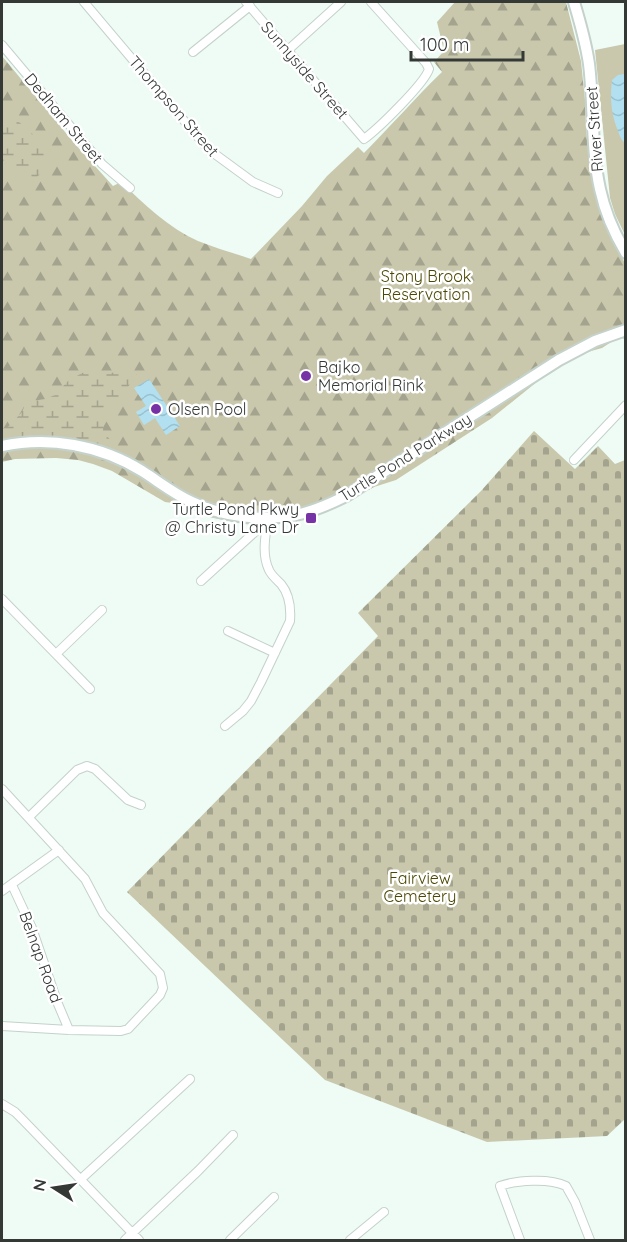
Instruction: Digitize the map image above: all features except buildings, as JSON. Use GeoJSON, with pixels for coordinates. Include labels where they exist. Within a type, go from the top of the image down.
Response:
{"type":"FeatureCollection","features":[{"type":"Feature","properties":{"kind":"main road","name":"River Street"},"geometry":{"type":"LineString","coordinates":[[574,2],[589,66],[600,190],[611,225],[626,253]]}},
{"type":"Feature","properties":{"kind":"main road","name":"Turtle Pond Parkway"},"geometry":{"type":"LineString","coordinates":[[2,447],[32,442],[87,447],[140,470],[192,502],[231,515],[268,517],[296,515],[346,496],[559,360],[595,341],[626,330]]}},
{"type":"Feature","properties":{"kind":"street","name":"Thompson Street"},"geometry":{"type":"LineString","coordinates":[[84,2],[208,149],[253,182],[278,193]]}},
{"type":"Feature","properties":{"kind":"street"},"geometry":{"type":"LineString","coordinates":[[288,50],[341,2]]}},
{"type":"Feature","properties":{"kind":"street","name":"Sunnyside Street"},"geometry":{"type":"LineString","coordinates":[[248,4],[364,140],[423,80],[429,69],[371,2]]}},
{"type":"Feature","properties":{"kind":"street"},"geometry":{"type":"LineString","coordinates":[[193,52],[248,4]]}},
{"type":"Feature","properties":{"kind":"street","name":"Dedham Street"},"geometry":{"type":"LineString","coordinates":[[2,45],[102,164],[130,188]]}},
{"type":"Feature","properties":{"kind":"street"},"geometry":{"type":"LineString","coordinates":[[574,460],[626,405]]}},
{"type":"Feature","properties":{"kind":"street"},"geometry":{"type":"LineString","coordinates":[[201,581],[257,530],[268,517]]}},
{"type":"Feature","properties":{"kind":"street"},"geometry":{"type":"LineString","coordinates":[[225,726],[251,701],[290,621],[291,610],[287,594],[269,571],[266,561],[264,549],[268,517]]}},
{"type":"Feature","properties":{"kind":"street"},"geometry":{"type":"LineString","coordinates":[[2,599],[90,689]]}},
{"type":"Feature","properties":{"kind":"street"},"geometry":{"type":"LineString","coordinates":[[56,654],[102,610]]}},
{"type":"Feature","properties":{"kind":"street"},"geometry":{"type":"LineString","coordinates":[[228,631],[275,653]]}},
{"type":"Feature","properties":{"kind":"street"},"geometry":{"type":"LineString","coordinates":[[29,817],[82,766],[95,769],[128,800],[141,805]]}},
{"type":"Feature","properties":{"kind":"street"},"geometry":{"type":"LineString","coordinates":[[2,789],[85,879],[103,913],[160,974],[163,988],[160,995],[128,1029],[122,1031],[2,1026]]}},
{"type":"Feature","properties":{"kind":"street"},"geometry":{"type":"LineString","coordinates":[[2,891],[59,850]]}},
{"type":"Feature","properties":{"kind":"street","name":"Belnap Road"},"geometry":{"type":"LineString","coordinates":[[12,885],[32,928],[69,1030]]}},
{"type":"Feature","properties":{"kind":"street"},"geometry":{"type":"LineString","coordinates":[[81,1179],[190,1078]]}},
{"type":"Feature","properties":{"kind":"street"},"geometry":{"type":"LineString","coordinates":[[2,1104],[20,1117],[139,1240]]}},
{"type":"Feature","properties":{"kind":"street"},"geometry":{"type":"LineString","coordinates":[[125,1240],[233,1135]]}},
{"type":"Feature","properties":{"kind":"street"},"geometry":{"type":"LineString","coordinates":[[520,1240],[500,1186],[522,1181],[554,1182],[566,1186],[590,1240]]}},
{"type":"Feature","properties":{"kind":"street"},"geometry":{"type":"LineString","coordinates":[[230,1240],[274,1197]]}},
{"type":"Feature","properties":{"kind":"street"},"geometry":{"type":"LineString","coordinates":[[350,1240],[384,1212]]}},
{"type":"Feature","properties":{"kind":"green space","name":"Stony Brook Reservation"},"geometry":{"type":"Polygon","coordinates":[[[455,2],[566,2],[581,61],[591,175],[614,244],[625,263],[625,339],[619,337],[602,348],[584,353],[567,362],[538,381],[492,418],[396,480],[374,487],[328,511],[286,523],[243,524],[209,517],[179,504],[165,502],[112,471],[78,460],[15,459],[2,462],[2,56],[113,186],[121,182],[157,215],[187,236],[251,259],[302,206],[327,176],[358,147],[364,153],[442,72],[434,62],[444,51],[437,22],[455,2]]]}},
{"type":"Feature","properties":{"kind":"green space"},"geometry":{"type":"Polygon","coordinates":[[[625,44],[625,235],[610,198],[595,50],[625,44]]]}},
{"type":"Feature","properties":{"kind":"green space"},"geometry":{"type":"Polygon","coordinates":[[[2,115],[19,122],[44,147],[46,159],[44,169],[39,176],[21,180],[2,158],[2,115]]]}},
{"type":"Feature","properties":{"kind":"green space"},"geometry":{"type":"Polygon","coordinates":[[[92,371],[101,373],[138,372],[110,407],[105,417],[103,431],[116,447],[116,453],[54,442],[2,448],[2,429],[9,426],[22,412],[25,405],[55,395],[68,381],[82,373],[92,371]]]}},
{"type":"Feature","properties":{"kind":"green space","name":"Fairview Cemetery"},"geometry":{"type":"Polygon","coordinates":[[[534,431],[575,469],[598,446],[615,464],[625,460],[625,1119],[607,1136],[487,1142],[325,1080],[127,892],[378,636],[358,613],[481,491],[534,431]]]}},
{"type":"Feature","properties":{"kind":"water"},"geometry":{"type":"Polygon","coordinates":[[[626,74],[625,143],[622,141],[614,118],[611,94],[612,80],[618,75],[626,74]]]}},
{"type":"Feature","properties":{"kind":"water"},"geometry":{"type":"Polygon","coordinates":[[[149,379],[180,426],[166,435],[155,418],[144,425],[136,412],[146,406],[134,388],[149,379]]]}},
{"type":"Feature","properties":{"kind":"place","name":"Bajko Memorial Rink"},"geometry":{"type":"Point","coordinates":[306,376]}},
{"type":"Feature","properties":{"kind":"place","name":"Olsen Pool"},"geometry":{"type":"Point","coordinates":[156,409]}},
{"type":"Feature","properties":{"kind":"place","name":"Turtle Pond Pkwy @ Christy Lane Dr"},"geometry":{"type":"Point","coordinates":[311,518]}}]}
